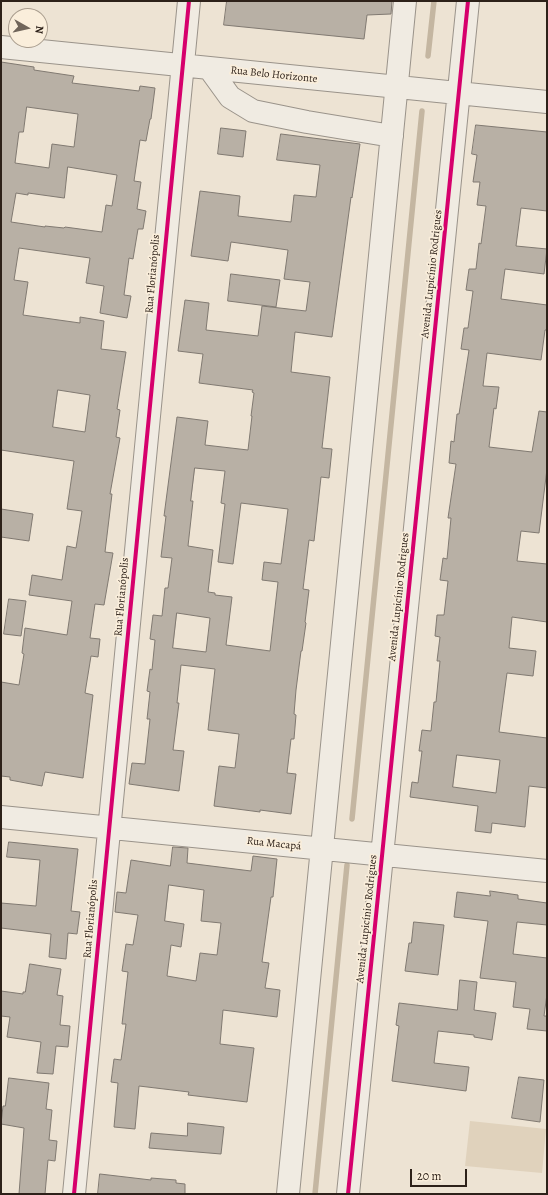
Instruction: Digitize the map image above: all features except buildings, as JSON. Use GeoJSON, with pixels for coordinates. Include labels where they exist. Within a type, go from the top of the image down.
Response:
{"type":"FeatureCollection","features":[{"type":"Feature","properties":{"kind":"street","name":"Rua Florianópolis"},"geometry":{"type":"LineString","coordinates":[[74,1194],[189,1]]}},
{"type":"Feature","properties":{"kind":"street"},"geometry":{"type":"LineString","coordinates":[[288,1194],[405,1]]}},
{"type":"Feature","properties":{"kind":"street","name":"Avenida Lupicínio Rodrigues"},"geometry":{"type":"LineString","coordinates":[[348,1194],[468,1]]}},
{"type":"Feature","properties":{"kind":"street","name":"Rua Belo Horizonte"},"geometry":{"type":"LineString","coordinates":[[1,47],[547,102]]}},
{"type":"Feature","properties":{"kind":"street"},"geometry":{"type":"LineString","coordinates":[[209,68],[230,97],[253,111],[307,122],[392,136]]}},
{"type":"Feature","properties":{"kind":"street","name":"Rua Macapá"},"geometry":{"type":"LineString","coordinates":[[1,817],[547,871]]}},
{"type":"Feature","properties":{"kind":"shaded area"},"geometry":{"type":"Polygon","coordinates":[[[470,1121],[546,1129],[542,1173],[465,1166],[470,1121]]]}},
{"type":"Feature","properties":{"kind":"waterway"},"geometry":{"type":"LineString","coordinates":[[428,56],[434,1]]}},
{"type":"Feature","properties":{"kind":"waterway"},"geometry":{"type":"LineString","coordinates":[[352,819],[422,111]]}},
{"type":"Feature","properties":{"kind":"waterway"},"geometry":{"type":"LineString","coordinates":[[315,1194],[347,865]]}},
{"type":"Feature","properties":{"kind":"cycle path"},"geometry":{"type":"LineString","coordinates":[[74,1194],[189,1]]}},
{"type":"Feature","properties":{"kind":"cycle path"},"geometry":{"type":"LineString","coordinates":[[348,1194],[468,1]]}}]}
